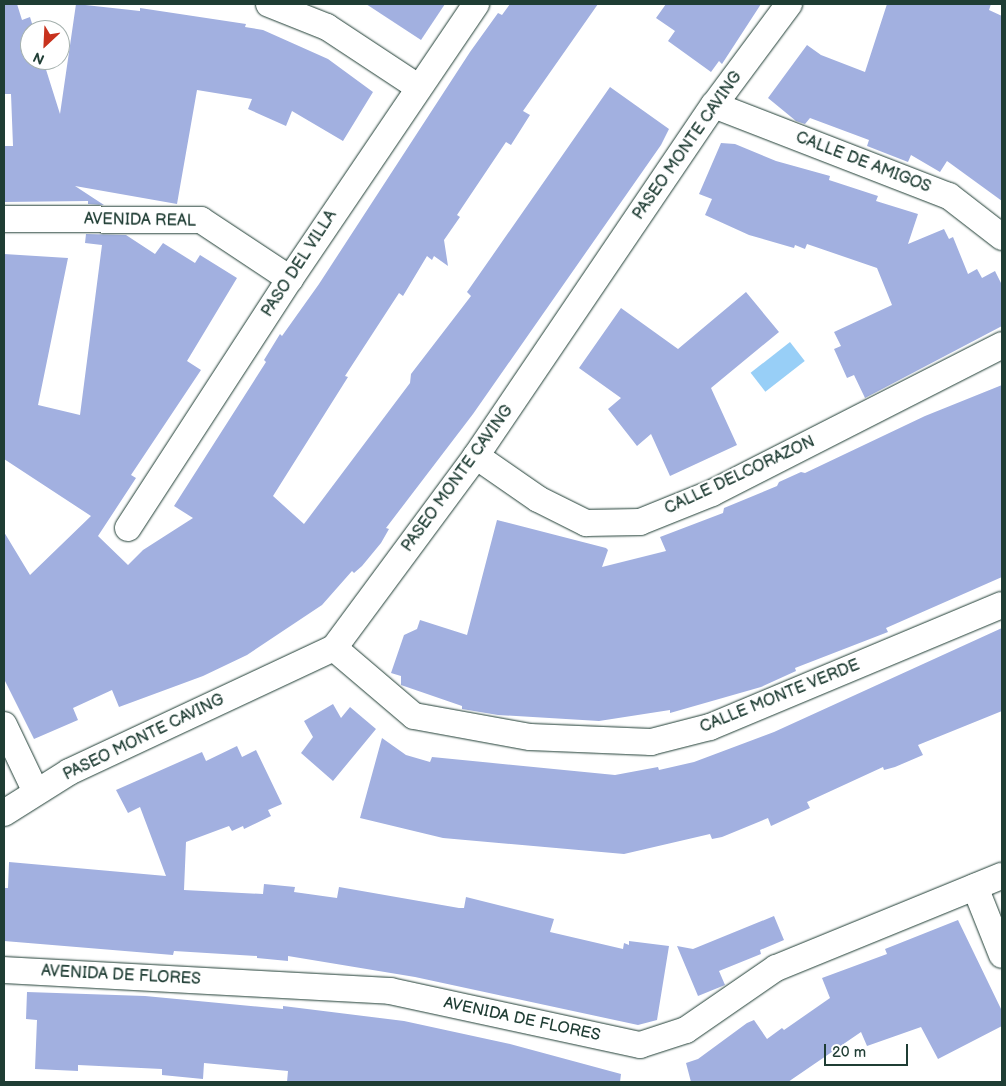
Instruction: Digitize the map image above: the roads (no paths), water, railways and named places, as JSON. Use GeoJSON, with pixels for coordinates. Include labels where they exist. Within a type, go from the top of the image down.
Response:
{"type":"FeatureCollection","features":[{"type":"Feature","properties":{"kind":"lane"},"geometry":{"type":"LineString","coordinates":[[269,4],[327,27],[418,87]]}},
{"type":"Feature","properties":{"kind":"lane","name":"PASO DEL VILLA"},"geometry":{"type":"LineString","coordinates":[[128,528],[290,279],[418,87],[476,4]]}},
{"type":"Feature","properties":{"kind":"lane","name":"PASEO MONTE CAVING"},"geometry":{"type":"LineString","coordinates":[[4,812],[69,772],[334,648],[476,456],[714,105],[789,4]]}},
{"type":"Feature","properties":{"kind":"lane","name":"CALLE DE AMIGOS"},"geometry":{"type":"LineString","coordinates":[[714,105],[950,196],[1002,237]]}},
{"type":"Feature","properties":{"kind":"lane","name":"AVENIDA REAL"},"geometry":{"type":"LineString","coordinates":[[4,219],[202,220],[290,279]]}},
{"type":"Feature","properties":{"kind":"lane","name":"CALLE DELCORAZON"},"geometry":{"type":"LineString","coordinates":[[476,456],[538,499],[586,523],[640,522],[712,493],[1002,346]]}},
{"type":"Feature","properties":{"kind":"lane","name":"CALLE MONTE VERDE"},"geometry":{"type":"LineString","coordinates":[[334,648],[414,716],[530,737],[651,742],[710,727],[1002,605]]}},
{"type":"Feature","properties":{"kind":"lane"},"geometry":{"type":"LineString","coordinates":[[4,725],[36,792]]}},
{"type":"Feature","properties":{"kind":"lane","name":"AVENIDA DE FLORES"},"geometry":{"type":"LineString","coordinates":[[4,970],[390,991],[640,1045],[686,1030],[776,968],[1002,876]]}},
{"type":"Feature","properties":{"kind":"lane"},"geometry":{"type":"LineString","coordinates":[[975,887],[1002,956]]}},
{"type":"Feature","properties":{"kind":"water"},"geometry":{"type":"Polygon","coordinates":[[[790,342],[805,361],[765,392],[751,373],[790,342]]]}}]}
